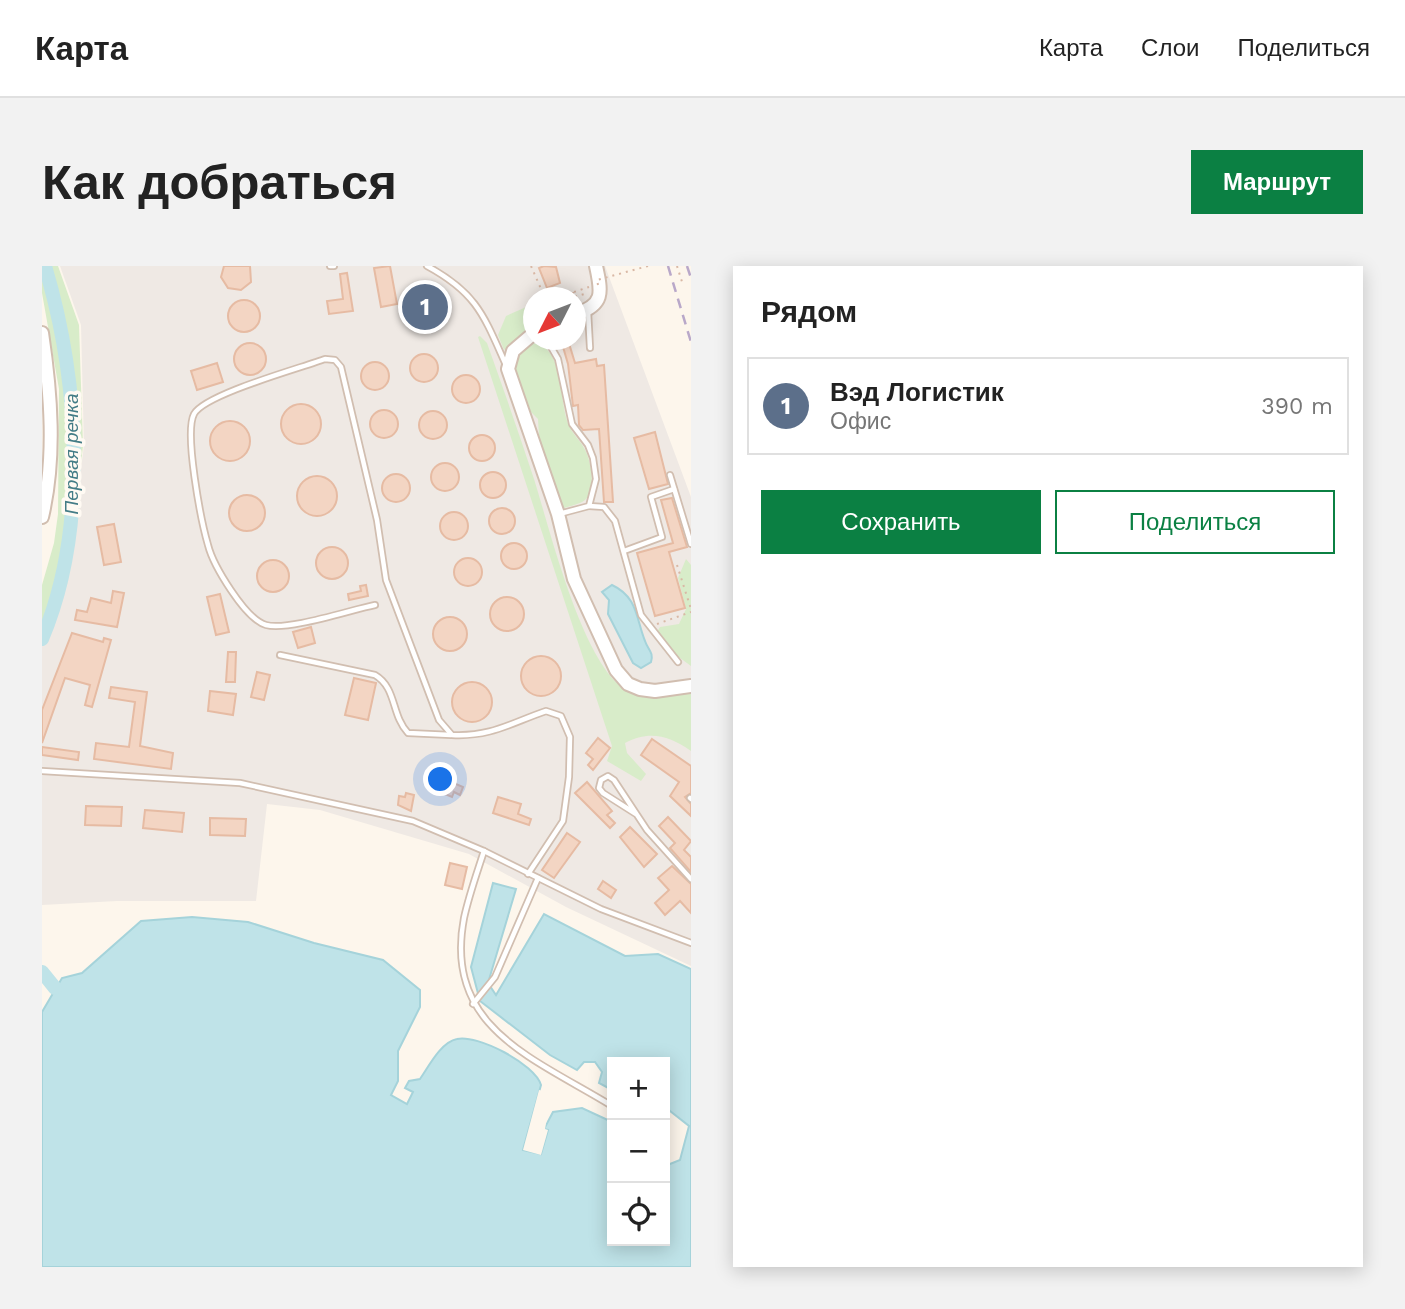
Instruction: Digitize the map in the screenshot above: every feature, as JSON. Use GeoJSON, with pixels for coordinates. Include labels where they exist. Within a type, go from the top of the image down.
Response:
{"type":"FeatureCollection","features":[{"type":"Feature","properties":{"kind":"street"},"geometry":{"type":"LineString","coordinates":[[586,311],[594,308],[599,298],[596,266]]}},
{"type":"Feature","properties":{"kind":"street"},"geometry":{"type":"LineString","coordinates":[[42,333],[49,412],[47,493],[42,517]]}},
{"type":"Feature","properties":{"kind":"street"},"geometry":{"type":"LineString","coordinates":[[523,342],[513,351],[508,369],[558,514],[574,579],[603,646],[622,679],[640,689],[656,691],[691,685]]}},
{"type":"Feature","properties":{"kind":"lane"},"geometry":{"type":"LineString","coordinates":[[427,266],[467,293],[480,308],[508,369]]}},
{"type":"Feature","properties":{"kind":"lane"},"geometry":{"type":"LineString","coordinates":[[586,330],[590,348]]}},
{"type":"Feature","properties":{"kind":"lane"},"geometry":{"type":"LineString","coordinates":[[553,350],[558,359],[572,424],[593,458],[596,479],[589,506]]}},
{"type":"Feature","properties":{"kind":"lane"},"geometry":{"type":"LineString","coordinates":[[375,604],[277,626],[259,622],[244,608],[208,547],[189,436],[194,414],[202,406],[234,390],[325,359],[335,360],[341,368],[377,520],[386,580],[432,705],[452,735]]}},
{"type":"Feature","properties":{"kind":"lane"},"geometry":{"type":"LineString","coordinates":[[670,475],[691,544]]}},
{"type":"Feature","properties":{"kind":"lane"},"geometry":{"type":"LineString","coordinates":[[624,551],[662,537],[651,497],[674,489]]}},
{"type":"Feature","properties":{"kind":"lane"},"geometry":{"type":"LineString","coordinates":[[558,514],[589,506],[604,507],[610,511],[641,615],[678,662]]}},
{"type":"Feature","properties":{"kind":"lane"},"geometry":{"type":"LineString","coordinates":[[280,655],[375,675],[384,680],[391,691],[400,724],[408,733],[493,733],[546,711],[561,716],[568,729],[569,777],[563,821],[528,874]]}},
{"type":"Feature","properties":{"kind":"lane"},"geometry":{"type":"LineString","coordinates":[[42,771],[240,783],[413,821],[484,850],[600,909],[691,943]]}},
{"type":"Feature","properties":{"kind":"lane"},"geometry":{"type":"LineString","coordinates":[[636,814],[603,793],[599,788],[601,780],[608,776],[614,780],[636,814],[691,879]]}},
{"type":"Feature","properties":{"kind":"lane"},"geometry":{"type":"LineString","coordinates":[[484,850],[471,889],[461,943],[462,968],[473,1004],[493,1030],[523,1052],[607,1103]]}},
{"type":"Feature","properties":{"kind":"lane"},"geometry":{"type":"LineString","coordinates":[[473,1004],[495,977],[538,878]]}},
{"type":"Feature","properties":{"kind":"path"},"geometry":{"type":"LineString","coordinates":[[531,266],[540,287]]}},
{"type":"Feature","properties":{"kind":"path"},"geometry":{"type":"LineString","coordinates":[[589,292],[573,296],[573,292],[598,285],[597,280],[648,266]]}},
{"type":"Feature","properties":{"kind":"path"},"geometry":{"type":"LineString","coordinates":[[677,266],[682,285]]}},
{"type":"Feature","properties":{"kind":"path"},"geometry":{"type":"LineString","coordinates":[[649,627],[691,611],[677,565]]}},
{"type":"Feature","properties":{"kind":"path"},"geometry":{"type":"LineString","coordinates":[[687,596],[691,594]]}},
{"type":"Feature","properties":{"kind":"shaded area"},"geometry":{"type":"Polygon","coordinates":[[[60,266],[605,266],[691,497],[691,966],[566,907],[469,854],[320,810],[267,804],[256,901],[117,901],[42,905],[42,645],[67,583],[84,445],[81,325],[60,266]]]}},
{"type":"Feature","properties":{"kind":"green space"},"geometry":{"type":"Polygon","coordinates":[[[42,266],[58,266],[79,325],[83,446],[67,585],[42,640],[42,585],[54,543],[58,514],[59,389],[42,293],[42,266]]]}},
{"type":"Feature","properties":{"kind":"green space"},"geometry":{"type":"Polygon","coordinates":[[[523,308],[523,335],[504,350],[498,335],[506,316],[523,308]]]}},
{"type":"Feature","properties":{"kind":"green space"},"geometry":{"type":"Polygon","coordinates":[[[478,337],[487,343],[534,479],[558,560],[594,650],[608,672],[623,688],[631,692],[648,695],[691,688],[691,751],[667,738],[651,736],[625,743],[627,753],[646,774],[641,781],[607,761],[612,746],[478,337]]]}},
{"type":"Feature","properties":{"kind":"green space"},"geometry":{"type":"Polygon","coordinates":[[[523,349],[547,350],[555,362],[569,425],[584,448],[591,467],[591,490],[589,496],[580,503],[564,508],[561,506],[539,437],[538,419],[530,411],[513,369],[523,349]]]}},
{"type":"Feature","properties":{"kind":"green space"},"geometry":{"type":"Polygon","coordinates":[[[686,559],[691,565],[691,666],[672,652],[657,632],[660,627],[679,624],[686,609],[678,578],[686,559]]]}},
{"type":"Feature","properties":{"kind":"water"},"geometry":{"type":"Polygon","coordinates":[[[612,585],[621,590],[631,602],[651,653],[651,662],[641,668],[633,663],[608,614],[609,600],[602,592],[612,585]]]}},
{"type":"Feature","properties":{"kind":"water"},"geometry":{"type":"Polygon","coordinates":[[[493,883],[516,889],[488,983],[496,995],[544,914],[625,956],[658,954],[691,969],[691,1267],[42,1267],[42,1012],[62,978],[82,973],[141,921],[192,917],[248,922],[314,943],[383,960],[420,990],[420,1007],[398,1051],[398,1081],[391,1095],[407,1104],[413,1092],[405,1088],[409,1081],[420,1079],[436,1055],[451,1041],[478,1041],[504,1052],[528,1068],[541,1085],[523,1150],[541,1154],[548,1130],[544,1129],[553,1112],[582,1108],[607,1120],[607,1246],[670,1246],[670,1164],[680,1160],[689,1126],[670,1111],[670,1057],[607,1057],[607,1087],[599,1083],[602,1072],[595,1062],[584,1062],[577,1070],[550,1055],[480,1001],[471,967],[493,883]]]}},
{"type":"Feature","properties":{"kind":"pier"},"geometry":{"type":"Polygon","coordinates":[[[539,1090],[543,1091],[527,1147],[539,1150],[544,1133],[541,1128],[544,1117],[547,1118],[545,1129],[548,1130],[541,1155],[523,1150],[539,1090]]]}},
{"type":"Feature","properties":{"kind":"building"},"geometry":{"type":"Polygon","coordinates":[[[224,266],[250,266],[251,282],[241,290],[228,288],[221,277],[224,266]]]}},
{"type":"Feature","properties":{"kind":"building"},"geometry":{"type":"Polygon","coordinates":[[[390,266],[397,304],[381,307],[374,268],[390,266]]]}},
{"type":"Feature","properties":{"kind":"building"},"geometry":{"type":"Polygon","coordinates":[[[556,267],[560,283],[547,287],[539,268],[556,267]]]}},
{"type":"Feature","properties":{"kind":"building"},"geometry":{"type":"Polygon","coordinates":[[[347,273],[353,311],[329,314],[327,301],[343,299],[340,274],[347,273]]]}},
{"type":"Feature","properties":{"kind":"building"},"geometry":{"type":"Polygon","coordinates":[[[436,294],[440,308],[421,312],[418,298],[436,294]]]}},
{"type":"Feature","properties":{"kind":"building"},"geometry":{"type":"Polygon","coordinates":[[[244,300],[255,305],[260,316],[255,327],[244,332],[233,327],[228,316],[233,305],[244,300]]]}},
{"type":"Feature","properties":{"kind":"building"},"geometry":{"type":"Polygon","coordinates":[[[250,343],[261,348],[266,359],[261,370],[250,375],[239,370],[234,359],[239,348],[250,343]]]}},
{"type":"Feature","properties":{"kind":"building"},"geometry":{"type":"Polygon","coordinates":[[[564,350],[571,350],[575,363],[596,359],[597,366],[604,365],[613,502],[604,502],[599,429],[583,430],[579,425],[578,405],[573,406],[564,350]]]}},
{"type":"Feature","properties":{"kind":"building"},"geometry":{"type":"Polygon","coordinates":[[[424,354],[434,358],[438,368],[434,378],[424,382],[414,378],[410,368],[414,358],[424,354]]]}},
{"type":"Feature","properties":{"kind":"building"},"geometry":{"type":"Polygon","coordinates":[[[375,362],[385,366],[389,376],[385,386],[375,390],[365,386],[361,376],[365,366],[375,362]]]}},
{"type":"Feature","properties":{"kind":"building"},"geometry":{"type":"Polygon","coordinates":[[[217,363],[223,382],[197,390],[191,371],[217,363]]]}},
{"type":"Feature","properties":{"kind":"building"},"geometry":{"type":"Polygon","coordinates":[[[466,375],[476,379],[480,389],[476,399],[466,403],[456,399],[452,389],[456,379],[466,375]]]}},
{"type":"Feature","properties":{"kind":"building"},"geometry":{"type":"Polygon","coordinates":[[[301,404],[315,410],[321,424],[315,438],[301,444],[287,438],[281,424],[287,410],[301,404]]]}},
{"type":"Feature","properties":{"kind":"building"},"geometry":{"type":"Polygon","coordinates":[[[384,410],[394,414],[398,424],[394,434],[384,438],[374,434],[370,424],[374,414],[384,410]]]}},
{"type":"Feature","properties":{"kind":"building"},"geometry":{"type":"Polygon","coordinates":[[[433,411],[443,415],[447,425],[443,435],[433,439],[423,435],[419,425],[423,415],[433,411]]]}},
{"type":"Feature","properties":{"kind":"building"},"geometry":{"type":"Polygon","coordinates":[[[230,421],[244,427],[250,441],[244,455],[230,461],[216,455],[210,441],[216,427],[230,421]]]}},
{"type":"Feature","properties":{"kind":"building"},"geometry":{"type":"Polygon","coordinates":[[[655,432],[668,484],[649,489],[634,438],[655,432]]]}},
{"type":"Feature","properties":{"kind":"building"},"geometry":{"type":"Polygon","coordinates":[[[482,435],[491,439],[495,448],[491,457],[482,461],[473,457],[469,448],[473,439],[482,435]]]}},
{"type":"Feature","properties":{"kind":"building"},"geometry":{"type":"Polygon","coordinates":[[[445,463],[455,467],[459,477],[455,487],[445,491],[435,487],[431,477],[435,467],[445,463]]]}},
{"type":"Feature","properties":{"kind":"building"},"geometry":{"type":"Polygon","coordinates":[[[493,472],[502,476],[506,485],[502,494],[493,498],[484,494],[480,485],[484,476],[493,472]]]}},
{"type":"Feature","properties":{"kind":"building"},"geometry":{"type":"Polygon","coordinates":[[[396,474],[406,478],[410,488],[406,498],[396,502],[386,498],[382,488],[386,478],[396,474]]]}},
{"type":"Feature","properties":{"kind":"building"},"geometry":{"type":"Polygon","coordinates":[[[317,476],[331,482],[337,496],[331,510],[317,516],[303,510],[297,496],[303,482],[317,476]]]}},
{"type":"Feature","properties":{"kind":"building"},"geometry":{"type":"Polygon","coordinates":[[[247,495],[260,500],[265,513],[260,526],[247,531],[234,526],[229,513],[234,500],[247,495]]]}},
{"type":"Feature","properties":{"kind":"building"},"geometry":{"type":"Polygon","coordinates":[[[672,498],[687,547],[669,552],[685,608],[655,616],[637,553],[673,543],[661,500],[672,498]]]}},
{"type":"Feature","properties":{"kind":"building"},"geometry":{"type":"Polygon","coordinates":[[[502,508],[511,512],[515,521],[511,530],[502,534],[493,530],[489,521],[493,512],[502,508]]]}},
{"type":"Feature","properties":{"kind":"building"},"geometry":{"type":"Polygon","coordinates":[[[454,512],[464,516],[468,526],[464,536],[454,540],[444,536],[440,526],[444,516],[454,512]]]}},
{"type":"Feature","properties":{"kind":"building"},"geometry":{"type":"Polygon","coordinates":[[[114,524],[121,562],[104,565],[97,527],[114,524]]]}},
{"type":"Feature","properties":{"kind":"building"},"geometry":{"type":"Polygon","coordinates":[[[514,543],[523,547],[527,556],[523,565],[514,569],[505,565],[501,556],[505,547],[514,543]]]}},
{"type":"Feature","properties":{"kind":"building"},"geometry":{"type":"Polygon","coordinates":[[[332,547],[343,552],[348,563],[343,574],[332,579],[321,574],[316,563],[321,552],[332,547]]]}},
{"type":"Feature","properties":{"kind":"building"},"geometry":{"type":"Polygon","coordinates":[[[468,558],[478,562],[482,572],[478,582],[468,586],[458,582],[454,572],[458,562],[468,558]]]}},
{"type":"Feature","properties":{"kind":"building"},"geometry":{"type":"Polygon","coordinates":[[[273,560],[284,565],[289,576],[284,587],[273,592],[262,587],[257,576],[262,565],[273,560]]]}},
{"type":"Feature","properties":{"kind":"building"},"geometry":{"type":"Polygon","coordinates":[[[366,585],[368,596],[349,600],[348,594],[361,591],[360,586],[366,585]]]}},
{"type":"Feature","properties":{"kind":"building"},"geometry":{"type":"Polygon","coordinates":[[[113,591],[124,593],[117,627],[75,620],[77,610],[87,612],[91,598],[111,603],[113,591]]]}},
{"type":"Feature","properties":{"kind":"building"},"geometry":{"type":"Polygon","coordinates":[[[220,594],[229,632],[216,635],[207,597],[220,594]]]}},
{"type":"Feature","properties":{"kind":"building"},"geometry":{"type":"Polygon","coordinates":[[[507,597],[519,602],[524,614],[519,626],[507,631],[495,626],[490,614],[495,602],[507,597]]]}},
{"type":"Feature","properties":{"kind":"building"},"geometry":{"type":"Polygon","coordinates":[[[450,617],[462,622],[467,634],[462,646],[450,651],[438,646],[433,634],[438,622],[450,617]]]}},
{"type":"Feature","properties":{"kind":"building"},"geometry":{"type":"Polygon","coordinates":[[[311,627],[315,643],[298,648],[293,632],[311,627]]]}},
{"type":"Feature","properties":{"kind":"building"},"geometry":{"type":"Polygon","coordinates":[[[72,633],[103,642],[104,638],[111,640],[92,707],[85,705],[90,685],[65,678],[42,743],[42,710],[72,633]]]}},
{"type":"Feature","properties":{"kind":"building"},"geometry":{"type":"Polygon","coordinates":[[[228,652],[236,652],[235,682],[226,682],[228,652]]]}},
{"type":"Feature","properties":{"kind":"building"},"geometry":{"type":"Polygon","coordinates":[[[541,656],[549,657],[555,662],[560,668],[560,684],[555,690],[549,695],[541,696],[533,695],[527,690],[522,684],[521,676],[522,668],[527,662],[533,657],[541,656]]]}},
{"type":"Feature","properties":{"kind":"building"},"geometry":{"type":"Polygon","coordinates":[[[257,672],[270,675],[264,700],[251,697],[257,672]]]}},
{"type":"Feature","properties":{"kind":"building"},"geometry":{"type":"Polygon","coordinates":[[[354,678],[376,683],[368,720],[345,715],[354,678]]]}},
{"type":"Feature","properties":{"kind":"building"},"geometry":{"type":"Polygon","coordinates":[[[472,682],[480,683],[486,688],[491,694],[491,710],[486,716],[480,721],[472,722],[464,721],[458,716],[453,710],[452,702],[453,694],[458,688],[464,683],[472,682]]]}},
{"type":"Feature","properties":{"kind":"building"},"geometry":{"type":"Polygon","coordinates":[[[111,687],[147,692],[140,746],[173,753],[171,769],[94,759],[96,743],[129,747],[135,702],[109,698],[111,687]]]}},
{"type":"Feature","properties":{"kind":"building"},"geometry":{"type":"Polygon","coordinates":[[[210,691],[236,694],[233,715],[208,711],[210,691]]]}},
{"type":"Feature","properties":{"kind":"building"},"geometry":{"type":"Polygon","coordinates":[[[598,738],[610,748],[593,770],[588,765],[593,759],[586,753],[598,738]]]}},
{"type":"Feature","properties":{"kind":"building"},"geometry":{"type":"Polygon","coordinates":[[[652,739],[691,766],[691,793],[685,797],[691,804],[691,816],[670,796],[679,782],[641,755],[652,739]]]}},
{"type":"Feature","properties":{"kind":"building"},"geometry":{"type":"Polygon","coordinates":[[[42,747],[79,752],[78,760],[42,755],[42,747]]]}},
{"type":"Feature","properties":{"kind":"building"},"geometry":{"type":"Polygon","coordinates":[[[433,774],[463,787],[460,795],[454,792],[452,797],[428,787],[433,774]]]}},
{"type":"Feature","properties":{"kind":"building"},"geometry":{"type":"Polygon","coordinates":[[[587,782],[612,811],[607,815],[615,823],[610,828],[575,793],[587,782]]]}},
{"type":"Feature","properties":{"kind":"building"},"geometry":{"type":"Polygon","coordinates":[[[406,793],[414,795],[411,811],[398,805],[399,796],[405,797],[406,793]]]}},
{"type":"Feature","properties":{"kind":"building"},"geometry":{"type":"Polygon","coordinates":[[[498,797],[521,804],[518,814],[531,819],[529,825],[493,813],[498,797]]]}},
{"type":"Feature","properties":{"kind":"building"},"geometry":{"type":"Polygon","coordinates":[[[86,806],[122,807],[121,826],[85,825],[86,806]]]}},
{"type":"Feature","properties":{"kind":"building"},"geometry":{"type":"Polygon","coordinates":[[[145,810],[184,813],[182,832],[143,828],[145,810]]]}},
{"type":"Feature","properties":{"kind":"building"},"geometry":{"type":"Polygon","coordinates":[[[668,817],[691,841],[684,850],[691,857],[691,872],[670,848],[675,843],[659,826],[668,817]]]}},
{"type":"Feature","properties":{"kind":"building"},"geometry":{"type":"Polygon","coordinates":[[[210,818],[246,819],[245,836],[210,835],[210,818]]]}},
{"type":"Feature","properties":{"kind":"building"},"geometry":{"type":"Polygon","coordinates":[[[630,827],[657,854],[644,867],[620,837],[630,827]]]}},
{"type":"Feature","properties":{"kind":"building"},"geometry":{"type":"Polygon","coordinates":[[[567,833],[580,842],[554,878],[542,870],[567,833]]]}},
{"type":"Feature","properties":{"kind":"building"},"geometry":{"type":"Polygon","coordinates":[[[450,863],[467,867],[462,889],[445,885],[450,863]]]}},
{"type":"Feature","properties":{"kind":"building"},"geometry":{"type":"Polygon","coordinates":[[[672,866],[691,884],[691,913],[680,901],[665,915],[655,903],[669,890],[658,878],[672,866]]]}},
{"type":"Feature","properties":{"kind":"building"},"geometry":{"type":"Polygon","coordinates":[[[603,881],[616,890],[611,898],[598,889],[603,881]]]}},
{"type":"Feature","properties":{"kind":"waterway","name":"Первая речка"},"geometry":{"type":"LineString","coordinates":[[42,639],[57,596],[67,550],[73,502],[74,454],[65,357],[57,310],[45,266]]}},
{"type":"Feature","properties":{"kind":"waterway","name":"Первая речка"},"geometry":{"type":"LineString","coordinates":[[42,972],[55,988]]}},
{"type":"Feature","properties":{"kind":"railway"},"geometry":{"type":"LineString","coordinates":[[668,266],[691,342]]}},
{"type":"Feature","properties":{"kind":"railway"},"geometry":{"type":"LineString","coordinates":[[687,266],[691,278]]}},
{"type":"Feature","properties":{"kind":"place","name":"Вэд Логистик"},"geometry":{"type":"Point","coordinates":[425,307]}}]}
